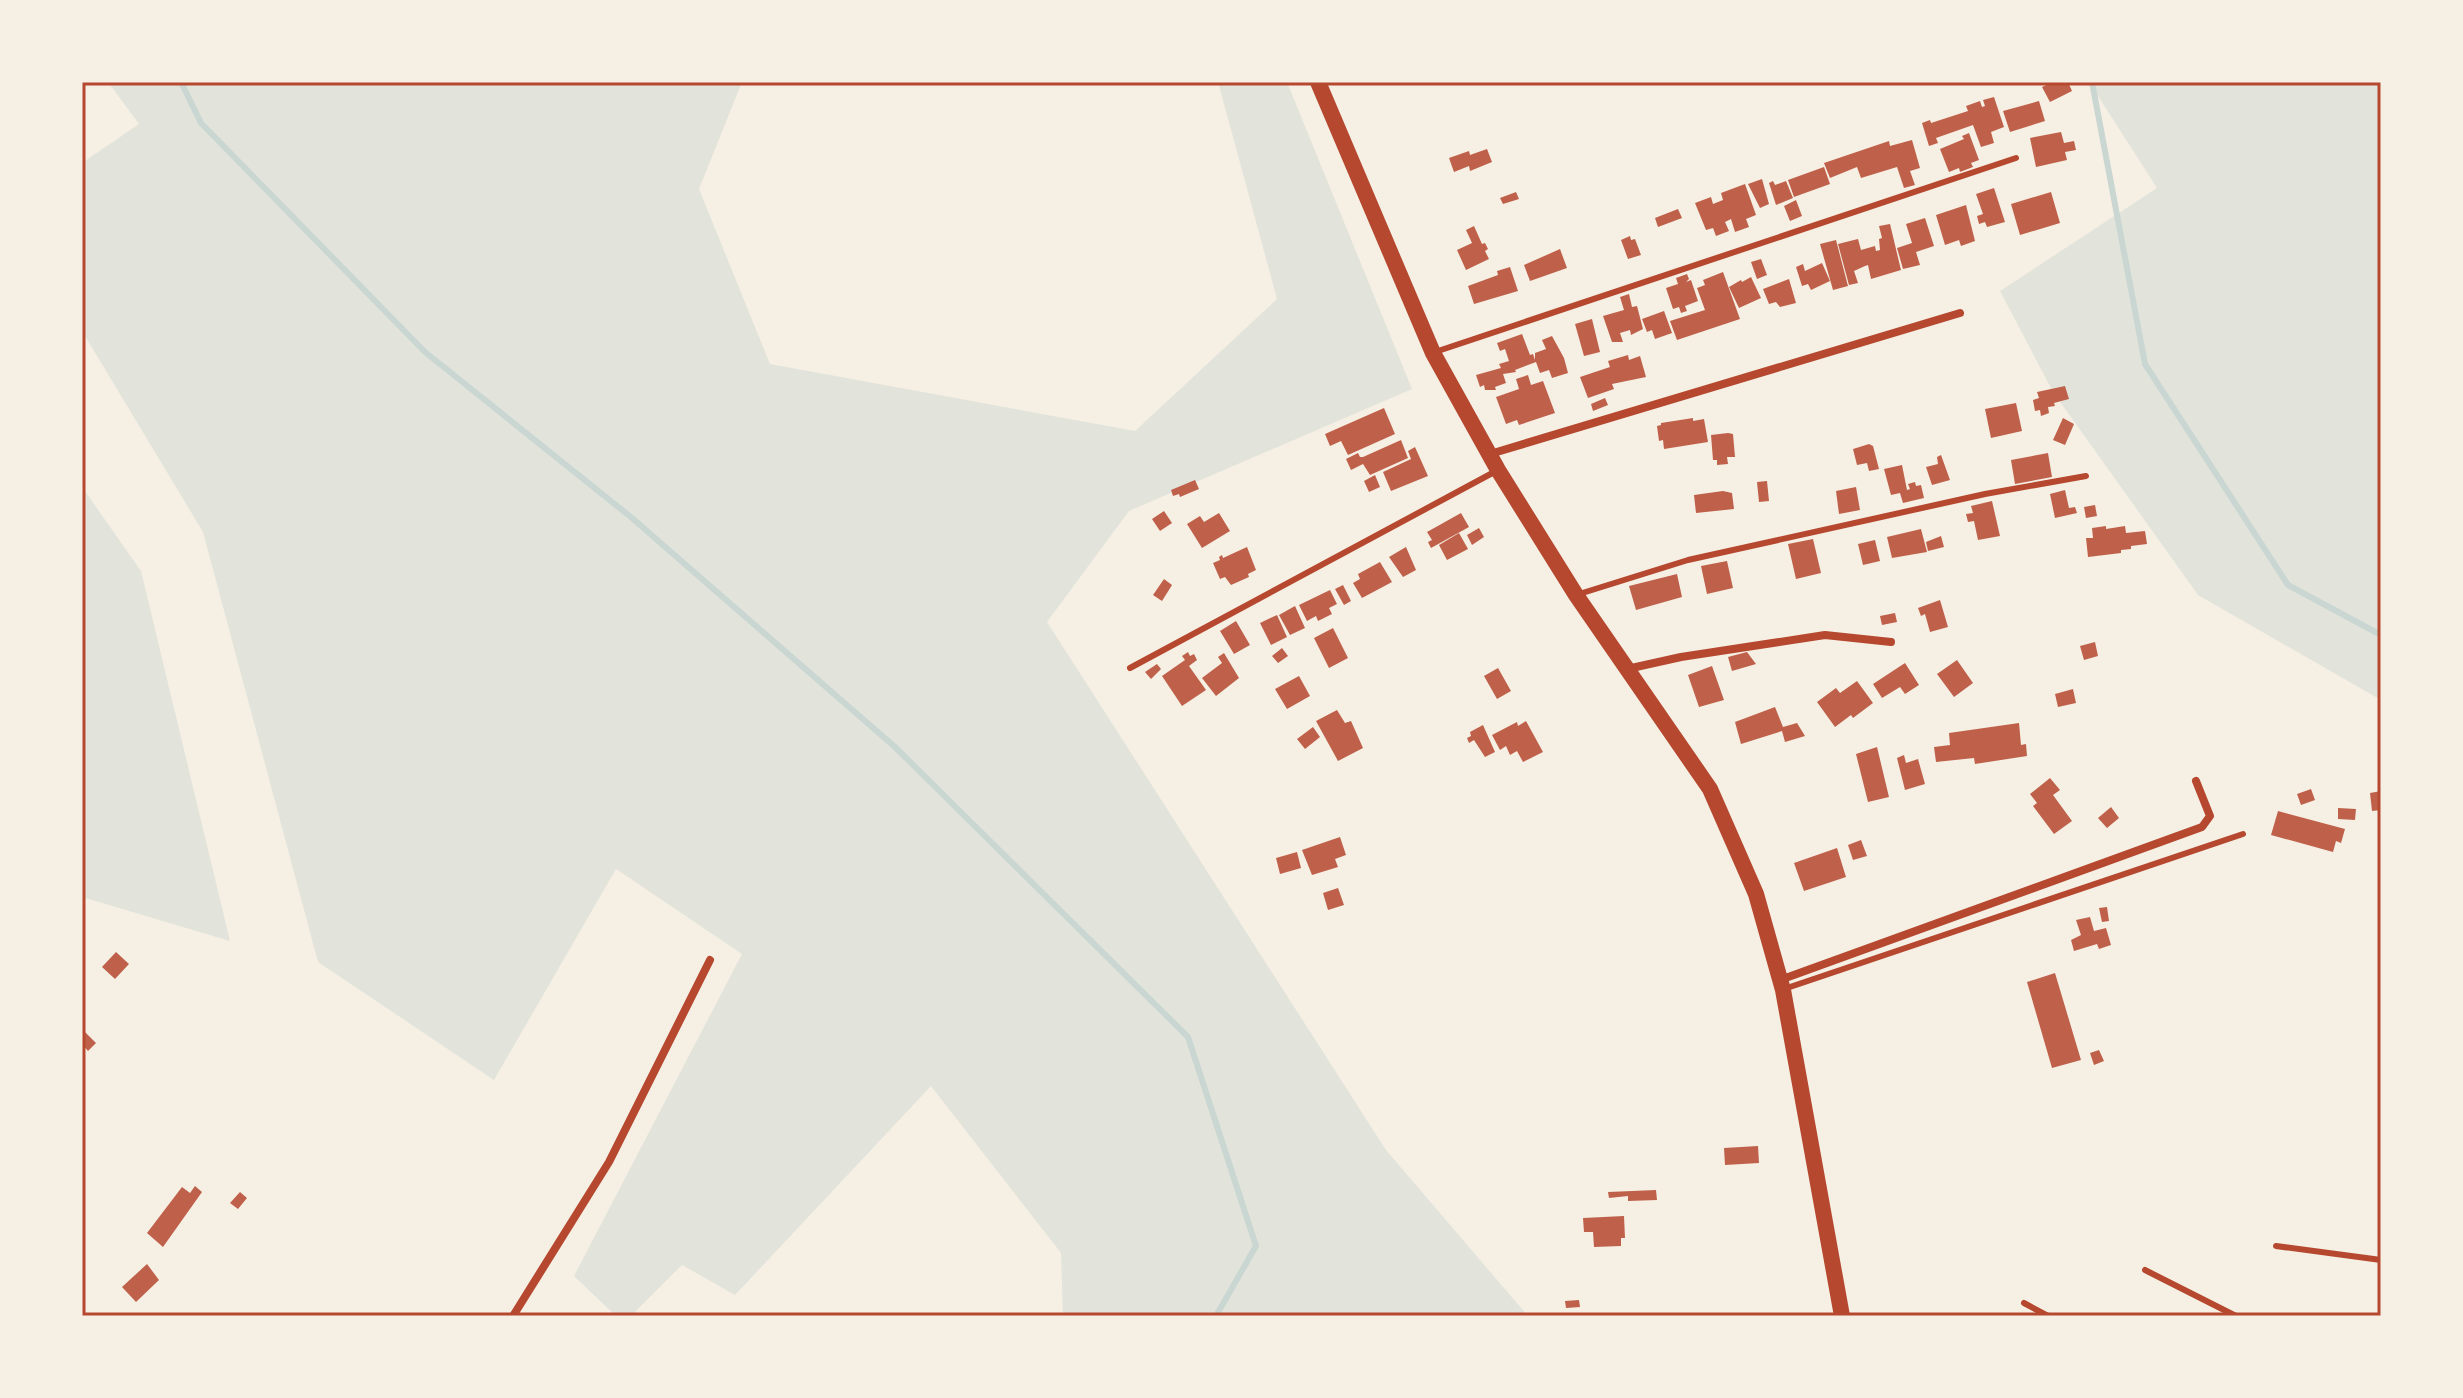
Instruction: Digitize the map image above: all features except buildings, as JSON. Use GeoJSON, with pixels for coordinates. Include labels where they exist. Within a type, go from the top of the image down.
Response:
{"type":"FeatureCollection","features":[{"type":"Feature","properties":{"kind":"main road"},"geometry":{"type":"LineString","coordinates":[[1318,82],[1433,353],[1489,455],[1576,595],[1710,789],[1756,894],[1781,985],[1842,1316]]}},
{"type":"Feature","properties":{"kind":"street"},"geometry":{"type":"LineString","coordinates":[[1489,455],[1960,313]]}},
{"type":"Feature","properties":{"kind":"street"},"geometry":{"type":"LineString","coordinates":[[1627,669],[1681,657],[1825,635],[1891,642]]}},
{"type":"Feature","properties":{"kind":"street"},"geometry":{"type":"LineString","coordinates":[[1781,985],[2202,827],[2210,816],[2196,781]]}},
{"type":"Feature","properties":{"kind":"street"},"geometry":{"type":"LineString","coordinates":[[513,1316],[609,1162],[710,960]]}},
{"type":"Feature","properties":{"kind":"lane"},"geometry":{"type":"LineString","coordinates":[[1433,353],[2016,158]]}},
{"type":"Feature","properties":{"kind":"lane"},"geometry":{"type":"LineString","coordinates":[[1130,668],[1498,470]]}},
{"type":"Feature","properties":{"kind":"lane"},"geometry":{"type":"LineString","coordinates":[[1576,595],[1688,560],[1985,494],[2086,476]]}},
{"type":"Feature","properties":{"kind":"lane"},"geometry":{"type":"LineString","coordinates":[[1781,985],[2243,834]]}},
{"type":"Feature","properties":{"kind":"lane"},"geometry":{"type":"LineString","coordinates":[[2276,1246],[2381,1260]]}},
{"type":"Feature","properties":{"kind":"lane"},"geometry":{"type":"LineString","coordinates":[[2145,1270],[2236,1316]]}},
{"type":"Feature","properties":{"kind":"lane"},"geometry":{"type":"LineString","coordinates":[[2024,1303],[2048,1316]]}},
{"type":"Feature","properties":{"kind":"shaded area"},"geometry":{"type":"Polygon","coordinates":[[[108,82],[742,82],[699,189],[770,364],[1135,431],[1277,299],[1218,82],[1287,82],[1412,389],[1129,511],[1047,622],[1386,1150],[1528,1316],[1063,1316],[1061,1253],[931,1086],[735,1295],[682,1265],[631,1316],[616,1316],[574,1276],[742,954],[616,869],[494,1080],[318,962],[203,532],[82,331],[82,163],[139,124],[108,82]]]}},
{"type":"Feature","properties":{"kind":"shaded area"},"geometry":{"type":"Polygon","coordinates":[[[2089,82],[2381,82],[2381,700],[2198,595],[2053,392],[2000,291],[2157,188],[2089,82]]]}},
{"type":"Feature","properties":{"kind":"shaded area"},"geometry":{"type":"Polygon","coordinates":[[[82,487],[141,571],[230,941],[82,897],[82,487]]]}},
{"type":"Feature","properties":{"kind":"waterway"},"geometry":{"type":"LineString","coordinates":[[181,82],[201,123],[425,352],[632,518],[895,747],[1188,1037],[1256,1246],[1216,1316]]}},
{"type":"Feature","properties":{"kind":"waterway"},"geometry":{"type":"LineString","coordinates":[[2092,82],[2145,364],[2288,585],[2381,635]]}}]}
